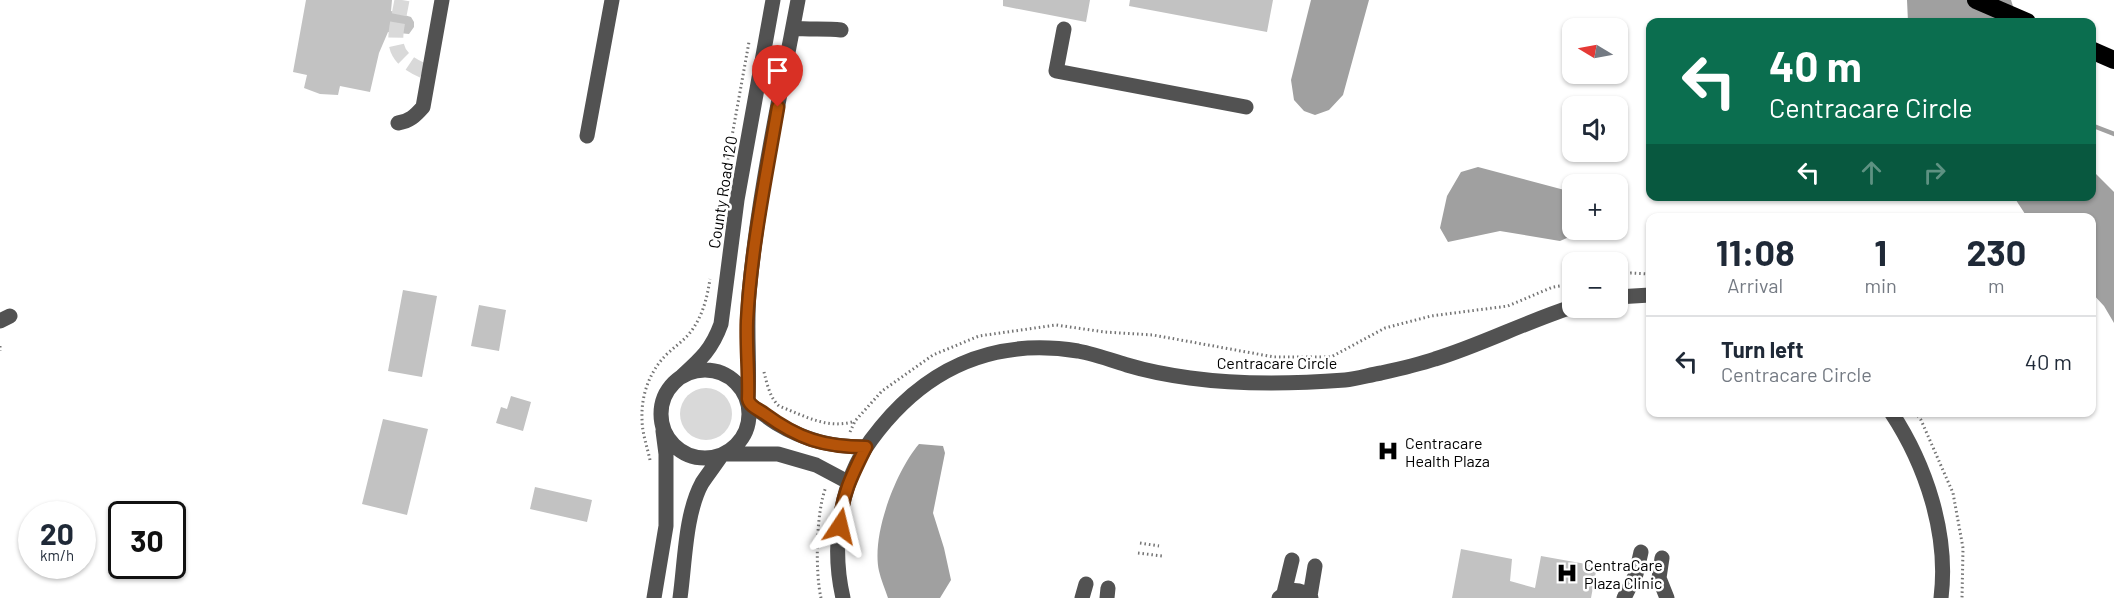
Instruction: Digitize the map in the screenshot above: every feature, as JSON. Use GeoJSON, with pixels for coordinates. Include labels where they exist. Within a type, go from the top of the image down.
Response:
{"type":"FeatureCollection","features":[{"type":"Feature","properties":{"kind":"highway"},"geometry":{"type":"LineString","coordinates":[[1976,0],[2018,18]]}},
{"type":"Feature","properties":{"kind":"highway"},"geometry":{"type":"LineString","coordinates":[[2096,52],[2114,60]]}},
{"type":"Feature","properties":{"kind":"street"},"geometry":{"type":"LineString","coordinates":[[398,123],[415,117],[423,107],[441,0]]}},
{"type":"Feature","properties":{"kind":"street"},"geometry":{"type":"LineString","coordinates":[[587,136],[612,0]]}},
{"type":"Feature","properties":{"kind":"street","name":"County Road 120"},"geometry":{"type":"LineString","coordinates":[[682,376],[707,352],[715,341],[721,324],[737,200],[773,0]]}},
{"type":"Feature","properties":{"kind":"street"},"geometry":{"type":"LineString","coordinates":[[680,598],[690,522],[696,498],[702,484],[723,455],[735,448],[743,438],[750,416],[747,330],[750,291],[761,209],[798,0]]}},
{"type":"Feature","properties":{"kind":"street"},"geometry":{"type":"LineString","coordinates":[[793,28],[841,30]]}},
{"type":"Feature","properties":{"kind":"street"},"geometry":{"type":"LineString","coordinates":[[1064,29],[1056,71],[1246,106]]}},
{"type":"Feature","properties":{"kind":"street"},"geometry":{"type":"LineString","coordinates":[[1628,296],[1646,295]]}},
{"type":"Feature","properties":{"kind":"street","name":"Centracare Circle"},"geometry":{"type":"LineString","coordinates":[[843,598],[838,566],[840,512],[848,482],[866,447],[884,423],[927,382],[957,365],[985,355],[1017,349],[1047,348],[1080,351],[1152,372],[1235,384],[1349,380],[1435,359],[1562,310]]}},
{"type":"Feature","properties":{"kind":"street"},"geometry":{"type":"LineString","coordinates":[[654,598],[666,526],[666,454],[661,416],[662,404],[673,383],[682,376],[699,370],[717,371],[728,375],[738,383],[748,401],[773,422],[811,440],[840,447],[866,447]]}},
{"type":"Feature","properties":{"kind":"street"},"geometry":{"type":"LineString","coordinates":[[1894,417],[1918,459],[1930,494],[1941,552],[1941,598]]}},
{"type":"Feature","properties":{"kind":"street"},"geometry":{"type":"LineString","coordinates":[[663,428],[677,448],[688,455],[700,458],[723,455],[778,454],[810,463],[848,482]]}},
{"type":"Feature","properties":{"kind":"street"},"geometry":{"type":"LineString","coordinates":[[1624,598],[1636,574],[1641,552]]}},
{"type":"Feature","properties":{"kind":"street"},"geometry":{"type":"LineString","coordinates":[[1662,558],[1659,578],[1667,598]]}},
{"type":"Feature","properties":{"kind":"street"},"geometry":{"type":"LineString","coordinates":[[1282,596],[1292,560]]}},
{"type":"Feature","properties":{"kind":"street"},"geometry":{"type":"LineString","coordinates":[[1282,596],[1298,590],[1310,597],[1315,566]]}},
{"type":"Feature","properties":{"kind":"path"},"geometry":{"type":"LineString","coordinates":[[722,193],[743,66],[751,33]]}},
{"type":"Feature","properties":{"kind":"path"},"geometry":{"type":"LineString","coordinates":[[1628,274],[1646,274]]}},
{"type":"Feature","properties":{"kind":"path"},"geometry":{"type":"LineString","coordinates":[[651,468],[642,430],[642,404],[646,389],[653,372],[664,357],[690,334],[705,307],[711,276]]}},
{"type":"Feature","properties":{"kind":"path"},"geometry":{"type":"LineString","coordinates":[[0,346],[0,351]]}},
{"type":"Feature","properties":{"kind":"path"},"geometry":{"type":"LineString","coordinates":[[764,366],[767,386],[779,406],[833,426],[855,422]]}},
{"type":"Feature","properties":{"kind":"path"},"geometry":{"type":"LineString","coordinates":[[1140,543],[1159,546]]}},
{"type":"Feature","properties":{"kind":"path"},"geometry":{"type":"LineString","coordinates":[[1138,553],[1162,556]]}},
{"type":"Feature","properties":{"kind":"shaded area"},"geometry":{"type":"Polygon","coordinates":[[[1311,0],[1369,0],[1343,95],[1329,110],[1315,115],[1304,111],[1294,100],[1291,80],[1311,0]]]}},
{"type":"Feature","properties":{"kind":"shaded area"},"geometry":{"type":"Polygon","coordinates":[[[1907,0],[2011,0],[2017,18],[1908,18],[1907,0]]]}},
{"type":"Feature","properties":{"kind":"shaded area"},"geometry":{"type":"Polygon","coordinates":[[[1478,167],[1562,189],[1562,240],[1560,241],[1500,231],[1448,242],[1440,228],[1447,196],[1461,172],[1478,167]]]}},
{"type":"Feature","properties":{"kind":"shaded area"},"geometry":{"type":"Polygon","coordinates":[[[2096,174],[2114,192],[2114,323],[2096,297],[2096,213],[2024,213],[2017,201],[2096,201],[2096,174]]]}},
{"type":"Feature","properties":{"kind":"shaded area"},"geometry":{"type":"Polygon","coordinates":[[[701,388],[711,388],[725,395],[732,414],[725,433],[711,440],[701,440],[691,436],[684,429],[680,419],[680,409],[684,399],[691,392],[701,388]]]}},
{"type":"Feature","properties":{"kind":"shaded area"},"geometry":{"type":"Polygon","coordinates":[[[919,444],[943,446],[945,453],[933,513],[951,580],[940,598],[888,598],[877,556],[882,522],[902,470],[919,444]]]}},
{"type":"Feature","properties":{"kind":"building"},"geometry":{"type":"Polygon","coordinates":[[[306,0],[392,0],[391,11],[411,17],[414,27],[409,34],[388,32],[379,53],[370,92],[340,86],[338,95],[320,94],[304,88],[307,75],[293,72],[306,0]]]}},
{"type":"Feature","properties":{"kind":"building"},"geometry":{"type":"Polygon","coordinates":[[[1003,0],[1090,0],[1086,22],[1003,6],[1003,0]]]}},
{"type":"Feature","properties":{"kind":"building"},"geometry":{"type":"Polygon","coordinates":[[[1130,0],[1273,0],[1267,32],[1129,6],[1130,0]]]}},
{"type":"Feature","properties":{"kind":"building"},"geometry":{"type":"Polygon","coordinates":[[[403,290],[437,296],[422,377],[388,371],[403,290]]]}},
{"type":"Feature","properties":{"kind":"building"},"geometry":{"type":"Polygon","coordinates":[[[479,305],[506,310],[499,351],[471,346],[479,305]]]}},
{"type":"Feature","properties":{"kind":"building"},"geometry":{"type":"Polygon","coordinates":[[[511,396],[531,402],[523,431],[496,423],[501,407],[507,409],[511,396]]]}},
{"type":"Feature","properties":{"kind":"building"},"geometry":{"type":"Polygon","coordinates":[[[383,419],[428,429],[407,515],[362,504],[383,419]]]}},
{"type":"Feature","properties":{"kind":"building"},"geometry":{"type":"Polygon","coordinates":[[[535,487],[592,500],[587,522],[530,509],[535,487]]]}},
{"type":"Feature","properties":{"kind":"building","name":"CentraCare Plaza Clinic"},"geometry":{"type":"Polygon","coordinates":[[[1461,549],[1512,559],[1510,581],[1535,588],[1541,556],[1597,566],[1591,598],[1452,598],[1461,549]]]}},
{"type":"Feature","properties":{"kind":"waterway"},"geometry":{"type":"LineString","coordinates":[[2096,127],[2114,134]]}},
{"type":"Feature","properties":{"kind":"tunnel"},"geometry":{"type":"LineString","coordinates":[[402,0],[396,45],[405,60],[429,73]]}},
{"type":"Feature","properties":{"kind":"place","name":"Centracare Health Plaza"},"geometry":{"type":"Point","coordinates":[1388,451]}},
{"type":"Feature","properties":{"kind":"place","name":"CentraCare Plaza Clinic"},"geometry":{"type":"Point","coordinates":[1567,573]}},
{"type":"Feature","properties":{"kind":"route"},"geometry":{"type":"LineString","coordinates":[[778,107],[750,291],[747,323],[748,399],[749,404],[773,422],[811,440],[840,447],[866,447],[848,482],[840,512],[840,526]]}}]}
